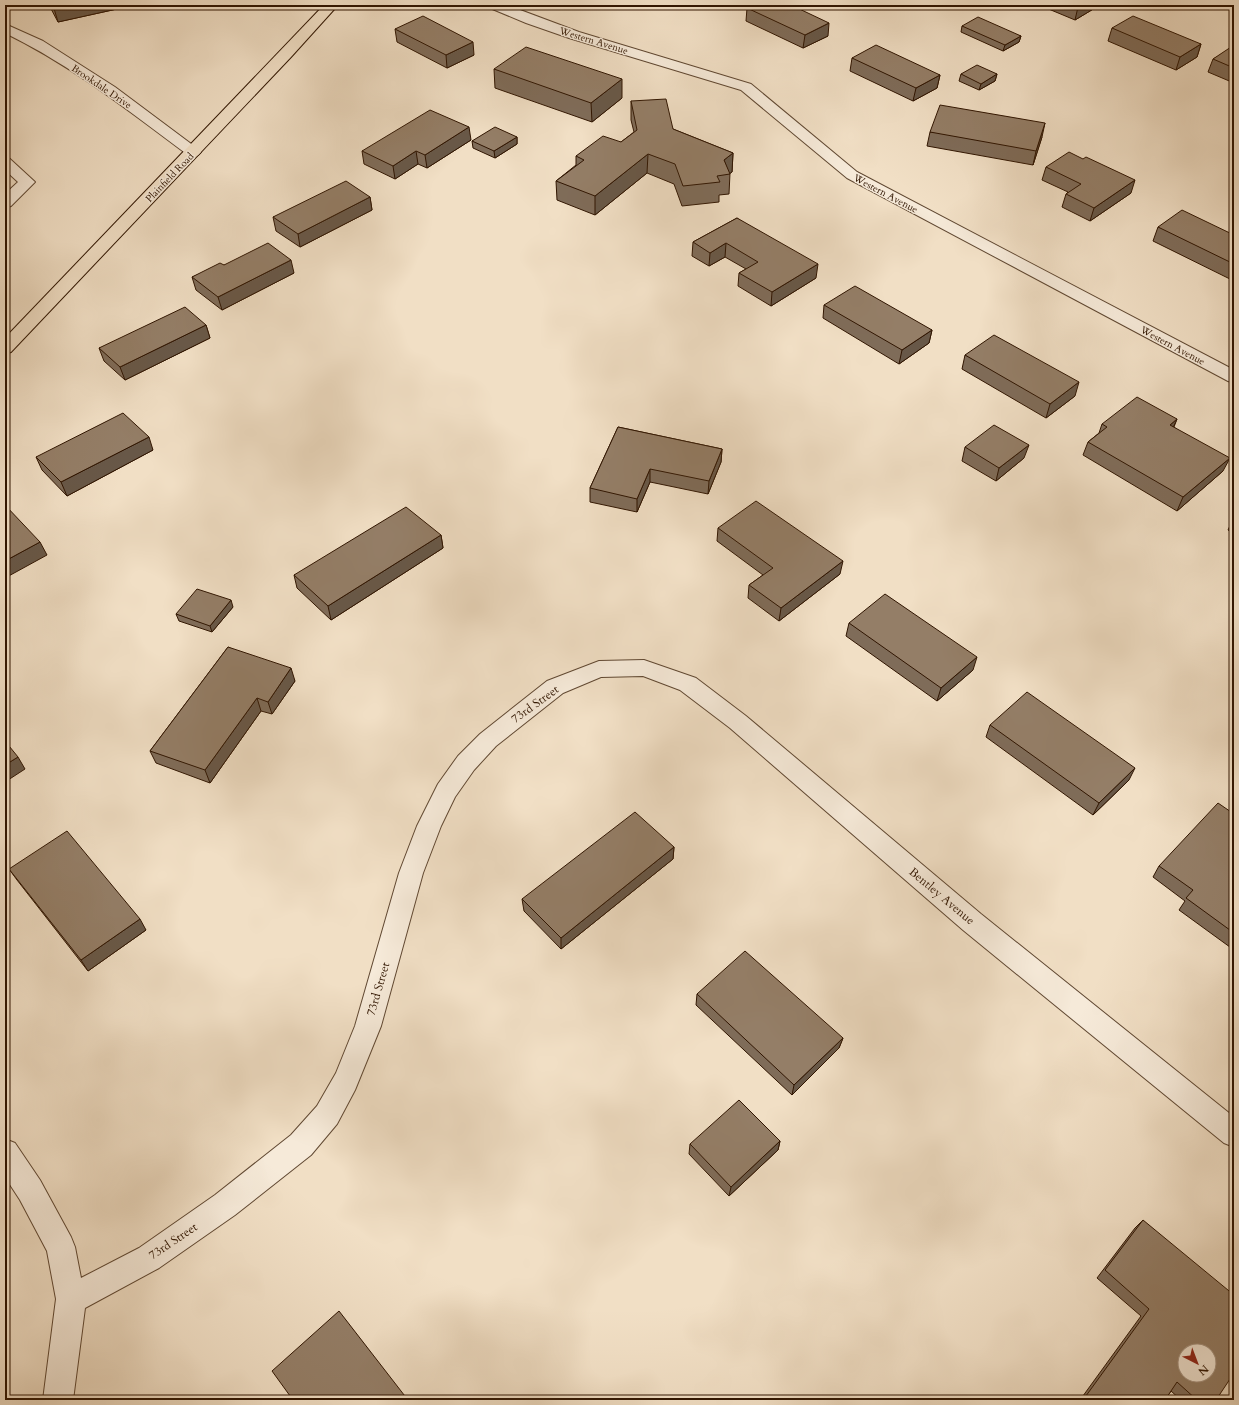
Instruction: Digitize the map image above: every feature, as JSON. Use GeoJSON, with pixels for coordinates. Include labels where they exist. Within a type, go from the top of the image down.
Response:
{"type":"FeatureCollection","features":[{"type":"Feature","properties":{"kind":"main road","name":"Plainfield Road"},"geometry":{"type":"LineString","coordinates":[[8,341],[193,152],[331,5]]}},
{"type":"Feature","properties":{"kind":"street","name":"Western Avenue"},"geometry":{"type":"LineString","coordinates":[[495,5],[531,20],[746,87],[852,175],[1234,377]]}},
{"type":"Feature","properties":{"kind":"street","name":"Brookdale Drive"},"geometry":{"type":"LineString","coordinates":[[5,28],[38,44],[110,90],[193,152]]}},
{"type":"Feature","properties":{"kind":"street"},"geometry":{"type":"LineString","coordinates":[[5,162],[27,182],[5,203]]}},
{"type":"Feature","properties":{"kind":"street","name":"Bentley Avenue"},"geometry":{"type":"LineString","coordinates":[[644,668],[688,684],[738,722],[972,922],[1234,1134]]}},
{"type":"Feature","properties":{"kind":"street","name":"73rd Street"},"geometry":{"type":"LineString","coordinates":[[70,1299],[149,1258],[225,1205],[301,1145],[327,1115],[346,1081],[368,1026],[412,873],[429,826],[446,791],[466,763],[488,740],[556,687],[599,669],[644,668]]}},
{"type":"Feature","properties":{"kind":"street"},"geometry":{"type":"LineString","coordinates":[[5,1153],[30,1190],[61,1247],[70,1299],[58,1400]]}},
{"type":"Feature","properties":{"kind":"building"},"geometry":{"type":"Polygon","coordinates":[[[753,5],[791,5],[829,23],[805,35],[747,8],[753,5]]]}},
{"type":"Feature","properties":{"kind":"building"},"geometry":{"type":"Polygon","coordinates":[[[423,16],[473,42],[446,55],[395,29],[423,16]]]}},
{"type":"Feature","properties":{"kind":"building"},"geometry":{"type":"Polygon","coordinates":[[[1133,16],[1201,44],[1180,57],[1112,28],[1133,16]]]}},
{"type":"Feature","properties":{"kind":"building"},"geometry":{"type":"Polygon","coordinates":[[[978,17],[1021,36],[1005,45],[962,26],[978,17]]]}},
{"type":"Feature","properties":{"kind":"building"},"geometry":{"type":"Polygon","coordinates":[[[876,45],[940,75],[916,88],[852,58],[876,45]]]}},
{"type":"Feature","properties":{"kind":"building"},"geometry":{"type":"Polygon","coordinates":[[[526,47],[622,79],[591,103],[494,69],[526,47]]]}},
{"type":"Feature","properties":{"kind":"building"},"geometry":{"type":"Polygon","coordinates":[[[1231,47],[1234,48],[1234,68],[1213,59],[1231,47]]]}},
{"type":"Feature","properties":{"kind":"building"},"geometry":{"type":"Polygon","coordinates":[[[977,65],[997,74],[981,84],[961,74],[977,65]]]}},
{"type":"Feature","properties":{"kind":"building"},"geometry":{"type":"Polygon","coordinates":[[[666,99],[673,129],[733,153],[724,160],[730,174],[717,176],[720,182],[683,186],[675,164],[648,154],[595,196],[556,181],[584,160],[576,156],[603,136],[621,142],[637,130],[631,101],[666,99]]]}},
{"type":"Feature","properties":{"kind":"building"},"geometry":{"type":"Polygon","coordinates":[[[940,105],[1045,123],[1036,151],[930,132],[940,105]]]}},
{"type":"Feature","properties":{"kind":"building"},"geometry":{"type":"Polygon","coordinates":[[[430,110],[469,127],[425,155],[416,151],[393,166],[362,151],[430,110]]]}},
{"type":"Feature","properties":{"kind":"building"},"geometry":{"type":"Polygon","coordinates":[[[495,127],[517,137],[494,151],[472,141],[495,127]]]}},
{"type":"Feature","properties":{"kind":"building"},"geometry":{"type":"Polygon","coordinates":[[[1069,152],[1083,159],[1086,157],[1135,180],[1094,208],[1066,194],[1081,184],[1046,167],[1069,152]]]}},
{"type":"Feature","properties":{"kind":"building"},"geometry":{"type":"Polygon","coordinates":[[[346,181],[370,197],[298,234],[273,217],[346,181]]]}},
{"type":"Feature","properties":{"kind":"building"},"geometry":{"type":"Polygon","coordinates":[[[1182,210],[1234,235],[1234,264],[1158,227],[1182,210]]]}},
{"type":"Feature","properties":{"kind":"building"},"geometry":{"type":"Polygon","coordinates":[[[737,218],[818,264],[772,292],[739,273],[758,262],[726,243],[710,253],[693,242],[737,218]]]}},
{"type":"Feature","properties":{"kind":"building"},"geometry":{"type":"Polygon","coordinates":[[[268,243],[291,260],[218,297],[192,277],[220,263],[224,265],[268,243]]]}},
{"type":"Feature","properties":{"kind":"building"},"geometry":{"type":"Polygon","coordinates":[[[855,286],[932,330],[902,350],[824,305],[855,286]]]}},
{"type":"Feature","properties":{"kind":"building"},"geometry":{"type":"Polygon","coordinates":[[[185,307],[206,325],[120,367],[99,348],[185,307]]]}},
{"type":"Feature","properties":{"kind":"building"},"geometry":{"type":"Polygon","coordinates":[[[994,335],[1079,382],[1050,404],[965,355],[994,335]]]}},
{"type":"Feature","properties":{"kind":"building"},"geometry":{"type":"Polygon","coordinates":[[[1137,397],[1177,419],[1170,425],[1230,458],[1183,497],[1088,442],[1107,427],[1102,424],[1137,397]]]}},
{"type":"Feature","properties":{"kind":"building"},"geometry":{"type":"Polygon","coordinates":[[[123,413],[149,437],[61,482],[36,457],[123,413]]]}},
{"type":"Feature","properties":{"kind":"building"},"geometry":{"type":"Polygon","coordinates":[[[994,425],[1029,445],[999,468],[965,447],[994,425]]]}},
{"type":"Feature","properties":{"kind":"building"},"geometry":{"type":"Polygon","coordinates":[[[618,427],[722,449],[709,481],[650,469],[637,499],[590,488],[618,427]]]}},
{"type":"Feature","properties":{"kind":"building"},"geometry":{"type":"Polygon","coordinates":[[[756,501],[843,561],[781,608],[749,585],[773,568],[718,528],[756,501]]]}},
{"type":"Feature","properties":{"kind":"building"},"geometry":{"type":"Polygon","coordinates":[[[5,505],[40,542],[5,561],[5,505]]]}},
{"type":"Feature","properties":{"kind":"building"},"geometry":{"type":"Polygon","coordinates":[[[406,507],[441,535],[328,606],[294,575],[406,507]]]}},
{"type":"Feature","properties":{"kind":"building"},"geometry":{"type":"Polygon","coordinates":[[[197,589],[231,600],[210,626],[176,614],[197,589]]]}},
{"type":"Feature","properties":{"kind":"building"},"geometry":{"type":"Polygon","coordinates":[[[885,594],[977,657],[941,688],[849,623],[885,594]]]}},
{"type":"Feature","properties":{"kind":"building"},"geometry":{"type":"Polygon","coordinates":[[[228,647],[291,668],[268,702],[257,698],[205,770],[150,751],[228,647]]]}},
{"type":"Feature","properties":{"kind":"building"},"geometry":{"type":"Polygon","coordinates":[[[1027,692],[1135,768],[1099,803],[990,725],[1027,692]]]}},
{"type":"Feature","properties":{"kind":"building"},"geometry":{"type":"Polygon","coordinates":[[[5,741],[18,757],[5,765],[5,741]]]}},
{"type":"Feature","properties":{"kind":"building"},"geometry":{"type":"Polygon","coordinates":[[[1218,803],[1234,814],[1234,933],[1186,898],[1193,890],[1159,866],[1218,803]]]}},
{"type":"Feature","properties":{"kind":"building"},"geometry":{"type":"Polygon","coordinates":[[[635,812],[674,847],[561,938],[522,899],[635,812]]]}},
{"type":"Feature","properties":{"kind":"building"},"geometry":{"type":"Polygon","coordinates":[[[67,831],[140,919],[81,960],[9,869],[67,831]]]}},
{"type":"Feature","properties":{"kind":"building"},"geometry":{"type":"Polygon","coordinates":[[[745,951],[843,1038],[794,1085],[697,994],[745,951]]]}},
{"type":"Feature","properties":{"kind":"building"},"geometry":{"type":"Polygon","coordinates":[[[739,1100],[780,1141],[731,1187],[690,1144],[739,1100]]]}},
{"type":"Feature","properties":{"kind":"building"},"geometry":{"type":"Polygon","coordinates":[[[1143,1220],[1234,1295],[1234,1373],[1216,1400],[1197,1400],[1178,1383],[1217,1383],[1217,1343],[1177,1343],[1177,1382],[1165,1400],[1083,1400],[1149,1309],[1105,1270],[1143,1220]]]}},
{"type":"Feature","properties":{"kind":"building"},"geometry":{"type":"Polygon","coordinates":[[[339,1311],[408,1400],[293,1400],[272,1371],[339,1311]]]}}]}
